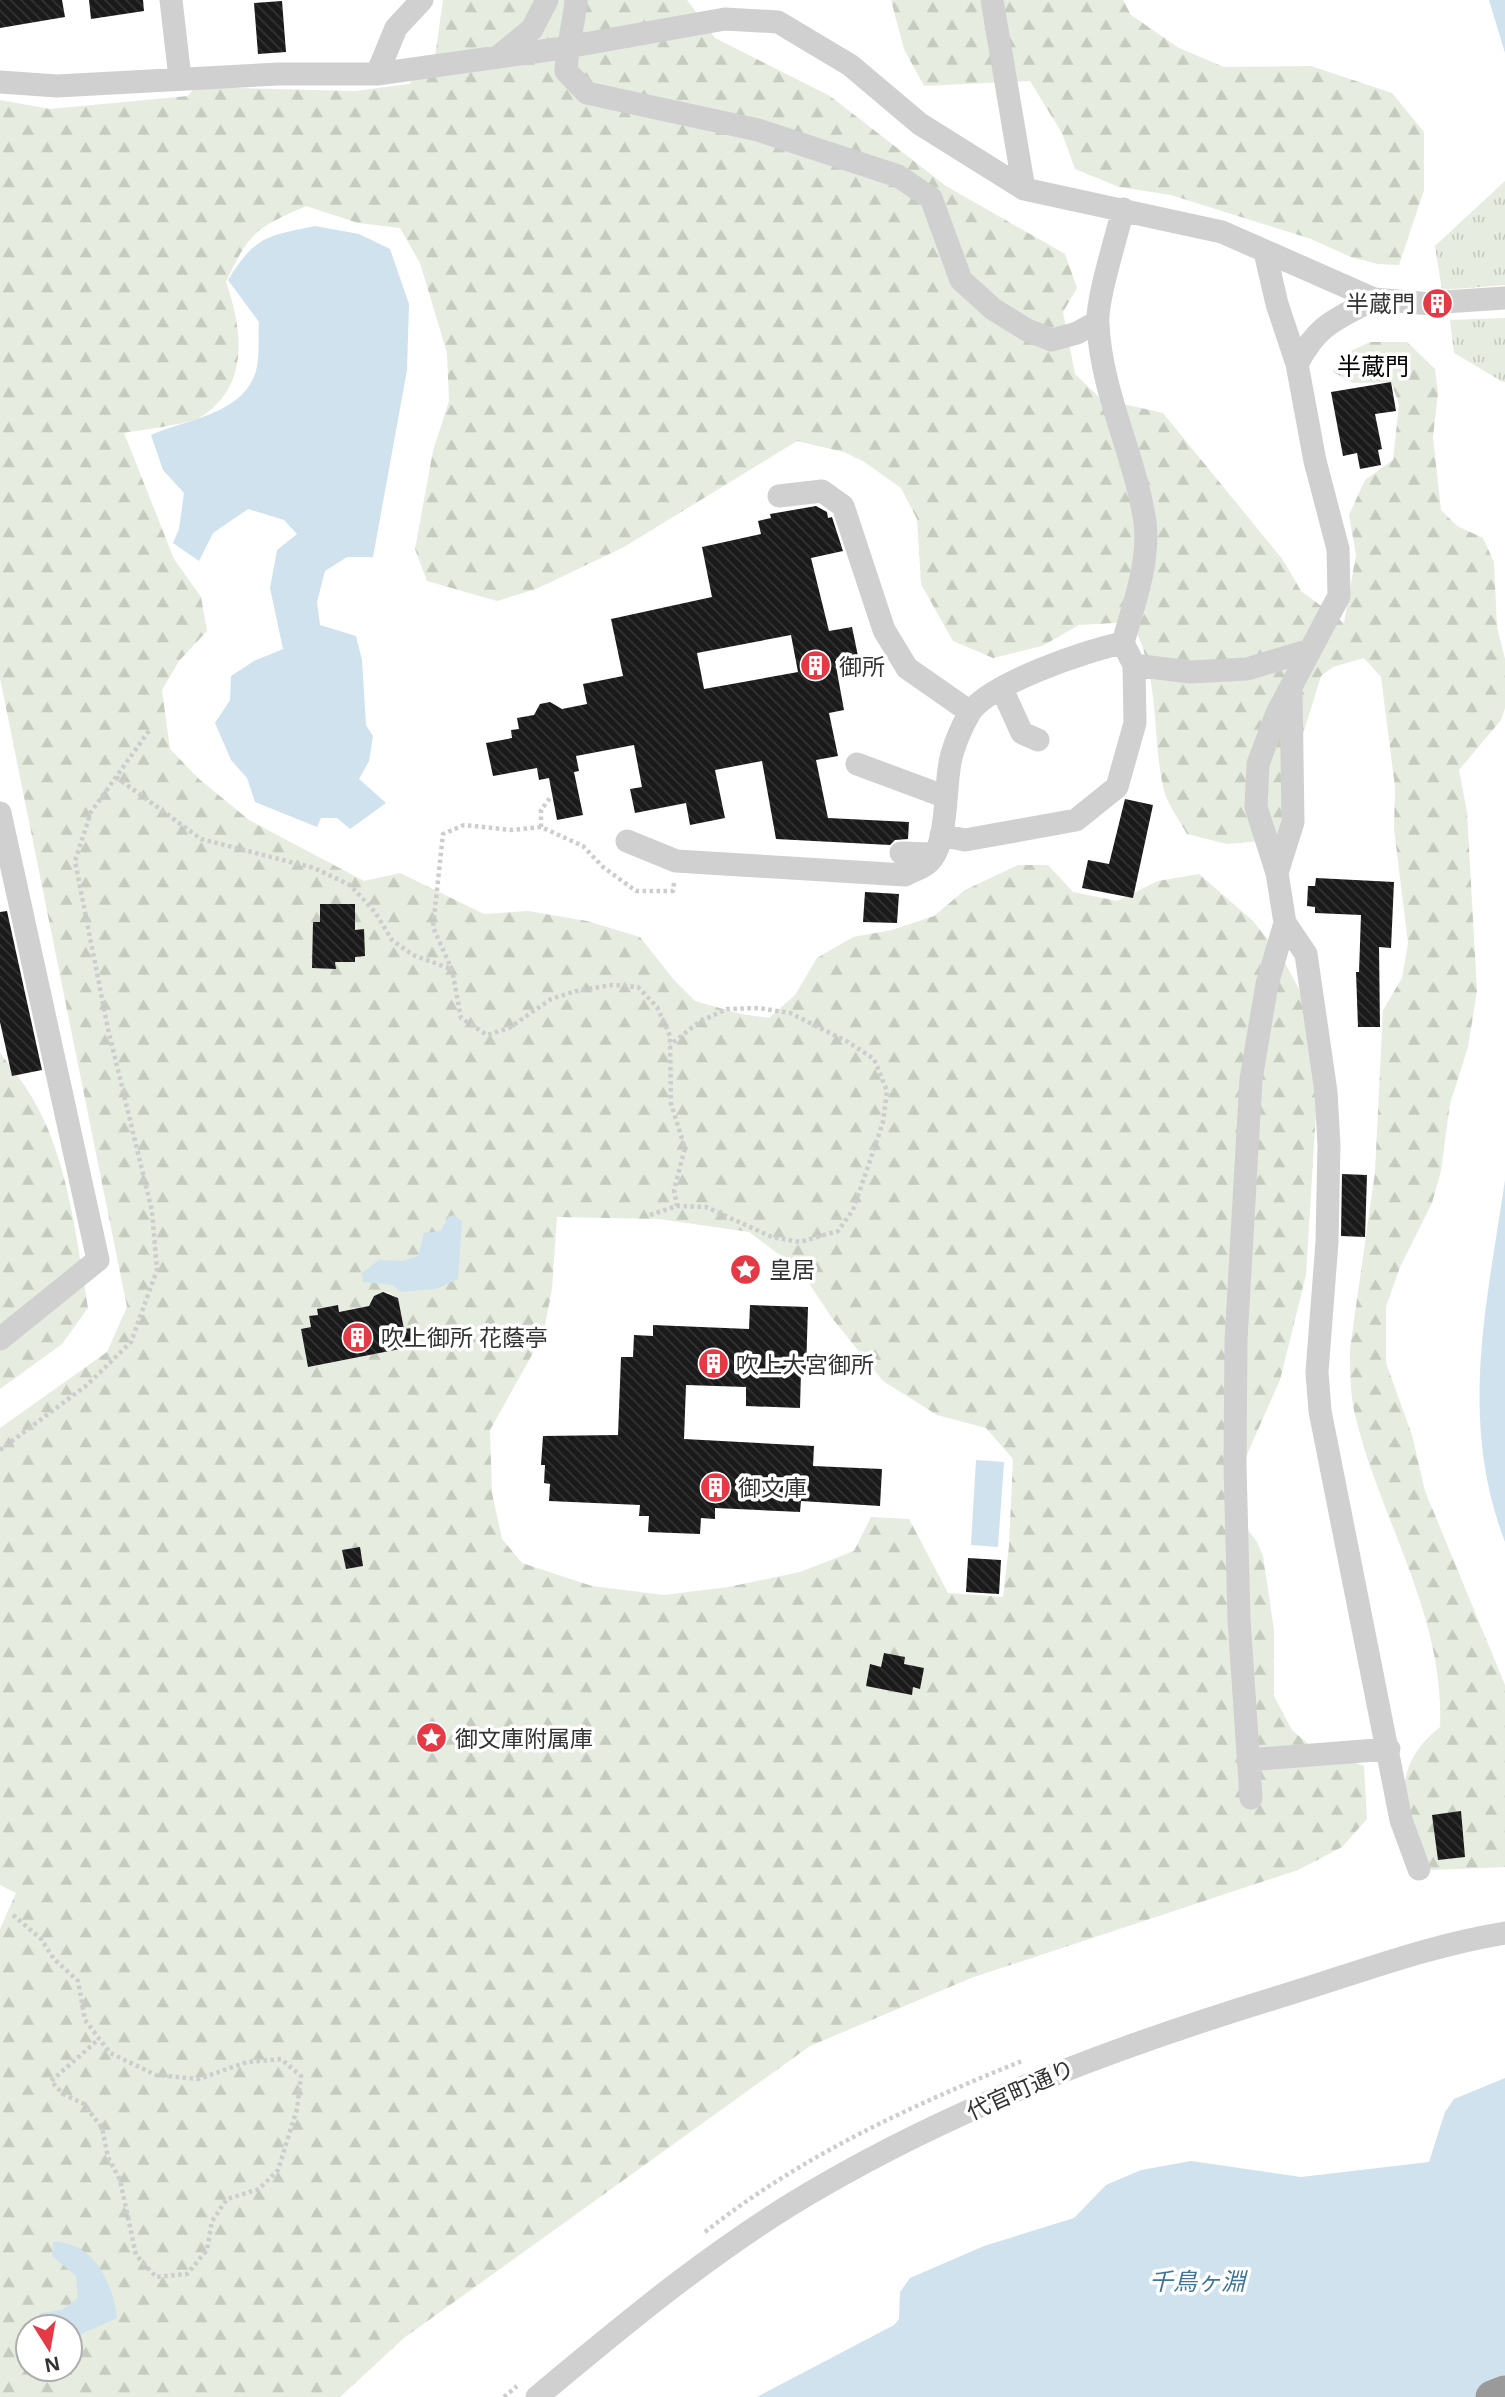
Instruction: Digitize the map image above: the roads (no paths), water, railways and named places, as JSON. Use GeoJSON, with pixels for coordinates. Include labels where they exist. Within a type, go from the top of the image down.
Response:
{"type":"FeatureCollection","features":[{"type":"Feature","properties":{"kind":"highway"},"geometry":{"type":"LineString","coordinates":[[1492,2397],[1505,2392]]}},
{"type":"Feature","properties":{"kind":"street"},"geometry":{"type":"LineString","coordinates":[[172,0],[180,78]]}},
{"type":"Feature","properties":{"kind":"street"},"geometry":{"type":"LineString","coordinates":[[377,74],[396,28],[422,0]]}},
{"type":"Feature","properties":{"kind":"street"},"geometry":{"type":"LineString","coordinates":[[499,57],[532,29],[547,0]]}},
{"type":"Feature","properties":{"kind":"street"},"geometry":{"type":"LineString","coordinates":[[576,0],[567,47],[566,71],[587,93],[758,130],[898,176],[931,198],[961,280],[993,309],[1027,330],[1052,340],[1077,333],[1097,322]]}},
{"type":"Feature","properties":{"kind":"street"},"geometry":{"type":"LineString","coordinates":[[992,0],[1024,189]]}},
{"type":"Feature","properties":{"kind":"street"},"geometry":{"type":"LineString","coordinates":[[0,82],[57,86],[180,78],[377,74],[567,47],[725,19],[778,22],[850,65],[920,124],[1024,189],[1222,232],[1374,299],[1438,303],[1505,298]]}},
{"type":"Feature","properties":{"kind":"street"},"geometry":{"type":"LineString","coordinates":[[901,853],[937,844],[1076,820],[1117,787],[1135,723],[1134,665],[1123,643],[1141,575],[1145,525],[1132,463],[1106,377],[1097,322],[1123,209]]}},
{"type":"Feature","properties":{"kind":"street"},"geometry":{"type":"LineString","coordinates":[[1251,1798],[1239,1619],[1235,1465],[1237,1314],[1251,1079],[1267,984],[1284,923],[1277,873],[1256,807],[1258,764],[1290,687],[1339,596],[1338,549],[1315,461],[1297,364],[1277,304],[1265,251]]}},
{"type":"Feature","properties":{"kind":"street"},"geometry":{"type":"LineString","coordinates":[[1297,364],[1311,338],[1329,323],[1374,299]]}},
{"type":"Feature","properties":{"kind":"street"},"geometry":{"type":"LineString","coordinates":[[779,496],[822,491],[843,506],[884,630],[907,668],[970,712]]}},
{"type":"Feature","properties":{"kind":"street"},"geometry":{"type":"LineString","coordinates":[[627,841],[676,861],[905,875],[930,862],[937,844],[951,758],[970,712],[1002,689],[1096,648],[1123,643]]}},
{"type":"Feature","properties":{"kind":"street"},"geometry":{"type":"LineString","coordinates":[[1134,665],[1190,672],[1247,669],[1310,650]]}},
{"type":"Feature","properties":{"kind":"street"},"geometry":{"type":"LineString","coordinates":[[1277,873],[1293,822],[1290,687]]}},
{"type":"Feature","properties":{"kind":"street"},"geometry":{"type":"LineString","coordinates":[[1002,689],[1023,733],[1038,740]]}},
{"type":"Feature","properties":{"kind":"street"},"geometry":{"type":"LineString","coordinates":[[857,764],[946,797]]}},
{"type":"Feature","properties":{"kind":"street"},"geometry":{"type":"LineString","coordinates":[[0,1339],[98,1260],[2,826]]}},
{"type":"Feature","properties":{"kind":"street"},"geometry":{"type":"LineString","coordinates":[[1284,923],[1306,954],[1326,1092],[1329,1158],[1327,1242],[1317,1372],[1320,1411],[1401,1820],[1419,1869]]}},
{"type":"Feature","properties":{"kind":"street"},"geometry":{"type":"LineString","coordinates":[[1248,1760],[1389,1749]]}},
{"type":"Feature","properties":{"kind":"street","name":"代官町通り"},"geometry":{"type":"LineString","coordinates":[[537,2397],[708,2263],[820,2186],[987,2102],[1085,2061],[1173,2029],[1445,1946],[1505,1933]]}},
{"type":"Feature","properties":{"kind":"street","name":"代官町通り"},"geometry":{"type":"LineString","coordinates":[[548,2397],[588,2355]]}},
{"type":"Feature","properties":{"kind":"water"},"geometry":{"type":"Polygon","coordinates":[[[1489,0],[1505,0],[1505,53],[1489,0]]]}},
{"type":"Feature","properties":{"kind":"water"},"geometry":{"type":"Polygon","coordinates":[[[315,226],[359,234],[390,249],[409,304],[407,370],[373,557],[347,557],[325,571],[317,602],[320,625],[356,636],[362,660],[366,725],[373,736],[369,761],[359,779],[386,803],[350,829],[337,818],[321,818],[317,827],[255,802],[247,778],[231,760],[215,723],[230,700],[231,676],[254,661],[283,649],[270,588],[277,550],[297,534],[284,520],[248,509],[213,533],[199,561],[173,543],[179,529],[184,493],[163,470],[151,435],[212,414],[239,397],[249,386],[257,365],[259,322],[228,280],[246,254],[264,240],[285,232],[315,226]]]}},
{"type":"Feature","properties":{"kind":"water"},"geometry":{"type":"Polygon","coordinates":[[[1505,1180],[1505,1542],[1491,1496],[1483,1451],[1480,1406],[1485,1317],[1505,1180]]]}},
{"type":"Feature","properties":{"kind":"water"},"geometry":{"type":"Polygon","coordinates":[[[454,1215],[462,1221],[458,1279],[436,1289],[401,1292],[392,1285],[363,1282],[362,1273],[379,1260],[403,1261],[418,1256],[424,1233],[441,1231],[448,1217],[454,1215]]]}},
{"type":"Feature","properties":{"kind":"water"},"geometry":{"type":"Polygon","coordinates":[[[976,1460],[1004,1462],[998,1547],[971,1545],[976,1460]]]}},
{"type":"Feature","properties":{"kind":"water","name":"千鳥ヶ淵"},"geometry":{"type":"Polygon","coordinates":[[[1505,2078],[1505,2397],[757,2397],[894,2325],[899,2319],[900,2292],[910,2278],[984,2246],[1074,2218],[1106,2185],[1141,2170],[1191,2161],[1301,2177],[1429,2162],[1445,2112],[1454,2099],[1505,2078]]]}},
{"type":"Feature","properties":{"kind":"water"},"geometry":{"type":"Polygon","coordinates":[[[53,2242],[79,2248],[90,2256],[106,2278],[117,2318],[84,2333],[84,2313],[41,2313],[62,2310],[78,2298],[76,2276],[52,2256],[53,2242]]]}},
{"type":"Feature","properties":{"kind":"place","name":"半蔵門"},"geometry":{"type":"Point","coordinates":[1438,303]}},
{"type":"Feature","properties":{"kind":"place","name":"御所"},"geometry":{"type":"Point","coordinates":[816,666]}},
{"type":"Feature","properties":{"kind":"place","name":"皇居"},"geometry":{"type":"Point","coordinates":[746,1269]}},
{"type":"Feature","properties":{"kind":"place","name":"吹上御所 花蔭亭"},"geometry":{"type":"Point","coordinates":[358,1337]}},
{"type":"Feature","properties":{"kind":"place","name":"吹上大宮御所"},"geometry":{"type":"Point","coordinates":[713,1364]}},
{"type":"Feature","properties":{"kind":"place","name":"御文庫"},"geometry":{"type":"Point","coordinates":[715,1487]}},
{"type":"Feature","properties":{"kind":"place","name":"御文庫附属庫"},"geometry":{"type":"Point","coordinates":[432,1738]}},
{"type":"Feature","properties":{"kind":"district","name":"半蔵門"},"geometry":{"type":"Point","coordinates":[1373,365]}}]}
